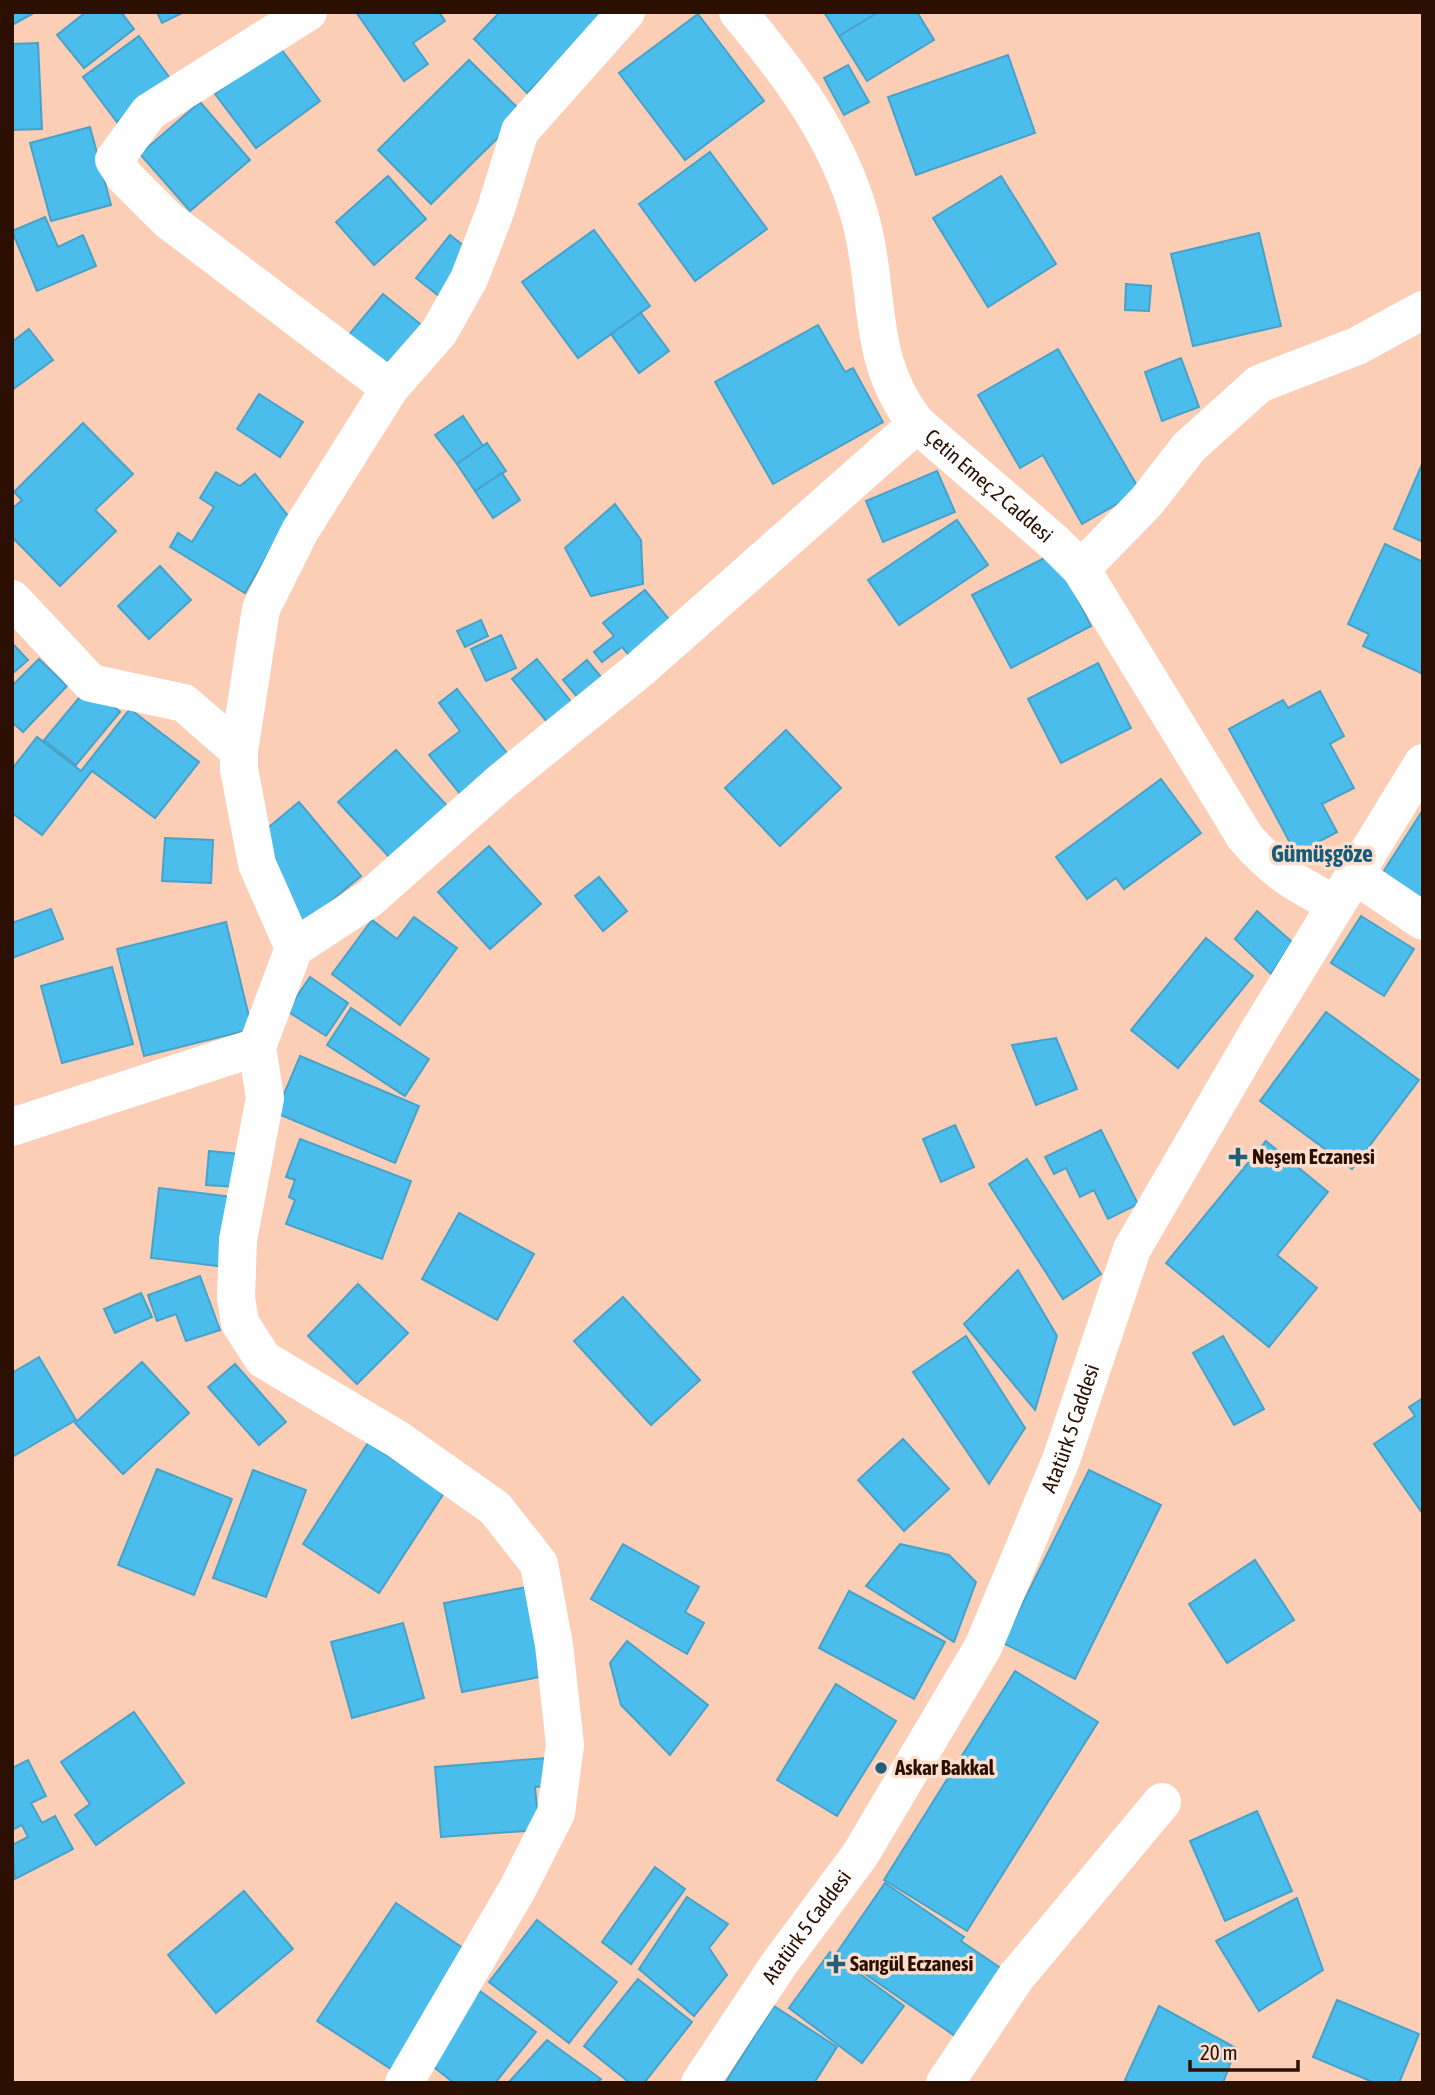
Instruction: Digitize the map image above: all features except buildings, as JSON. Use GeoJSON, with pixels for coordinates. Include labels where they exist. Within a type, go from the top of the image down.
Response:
{"type":"FeatureCollection","features":[{"type":"Feature","properties":{"kind":"street"},"geometry":{"type":"LineString","coordinates":[[308,12],[149,112],[114,160],[125,177],[168,220],[390,388]]}},
{"type":"Feature","properties":{"kind":"street"},"geometry":{"type":"LineString","coordinates":[[295,947],[257,864],[239,769],[239,751],[261,609],[300,531],[390,388],[439,332],[469,279],[496,209],[520,131],[626,12]]}},
{"type":"Feature","properties":{"kind":"street","name":"Çetin Emeç 2 Caddesi"},"geometry":{"type":"LineString","coordinates":[[738,12],[781,63],[811,108],[839,159],[860,217],[874,288],[882,359],[901,404],[917,424],[1055,543],[1081,569],[1245,838],[1267,862],[1293,883],[1345,890],[1423,921]]}},
{"type":"Feature","properties":{"kind":"street"},"geometry":{"type":"LineString","coordinates":[[1081,569],[1147,501],[1189,447],[1259,384],[1357,346],[1423,310]]}},
{"type":"Feature","properties":{"kind":"street"},"geometry":{"type":"LineString","coordinates":[[404,2083],[518,1888],[556,1813],[565,1745],[554,1645],[539,1564],[495,1508],[397,1439],[263,1359],[240,1323],[236,1298],[238,1240],[265,1098],[257,1047],[295,947],[369,899],[502,781],[640,669],[917,424]]}},
{"type":"Feature","properties":{"kind":"street"},"geometry":{"type":"LineString","coordinates":[[12,599],[91,682],[184,704],[239,751]]}},
{"type":"Feature","properties":{"kind":"street","name":"Atatürk 5 Caddesi"},"geometry":{"type":"LineString","coordinates":[[699,2083],[779,1964],[860,1855],[983,1647],[1061,1460],[1132,1249],[1423,763]]}},
{"type":"Feature","properties":{"kind":"street"},"geometry":{"type":"LineString","coordinates":[[12,1127],[257,1047]]}},
{"type":"Feature","properties":{"kind":"street"},"geometry":{"type":"LineString","coordinates":[[945,2083],[1016,1977],[1163,1802]]}},
{"type":"Feature","properties":{"kind":"place","name":"Neşem Eczanesi"},"geometry":{"type":"Point","coordinates":[1238,1157]}},
{"type":"Feature","properties":{"kind":"place","name":"Askar Bakkal"},"geometry":{"type":"Point","coordinates":[881,1768]}},
{"type":"Feature","properties":{"kind":"place","name":"Sarıgül Eczanesi"},"geometry":{"type":"Point","coordinates":[836,1964]}},
{"type":"Feature","properties":{"kind":"district","name":"Gümüşgöze"},"geometry":{"type":"Point","coordinates":[1322,854]}}]}
